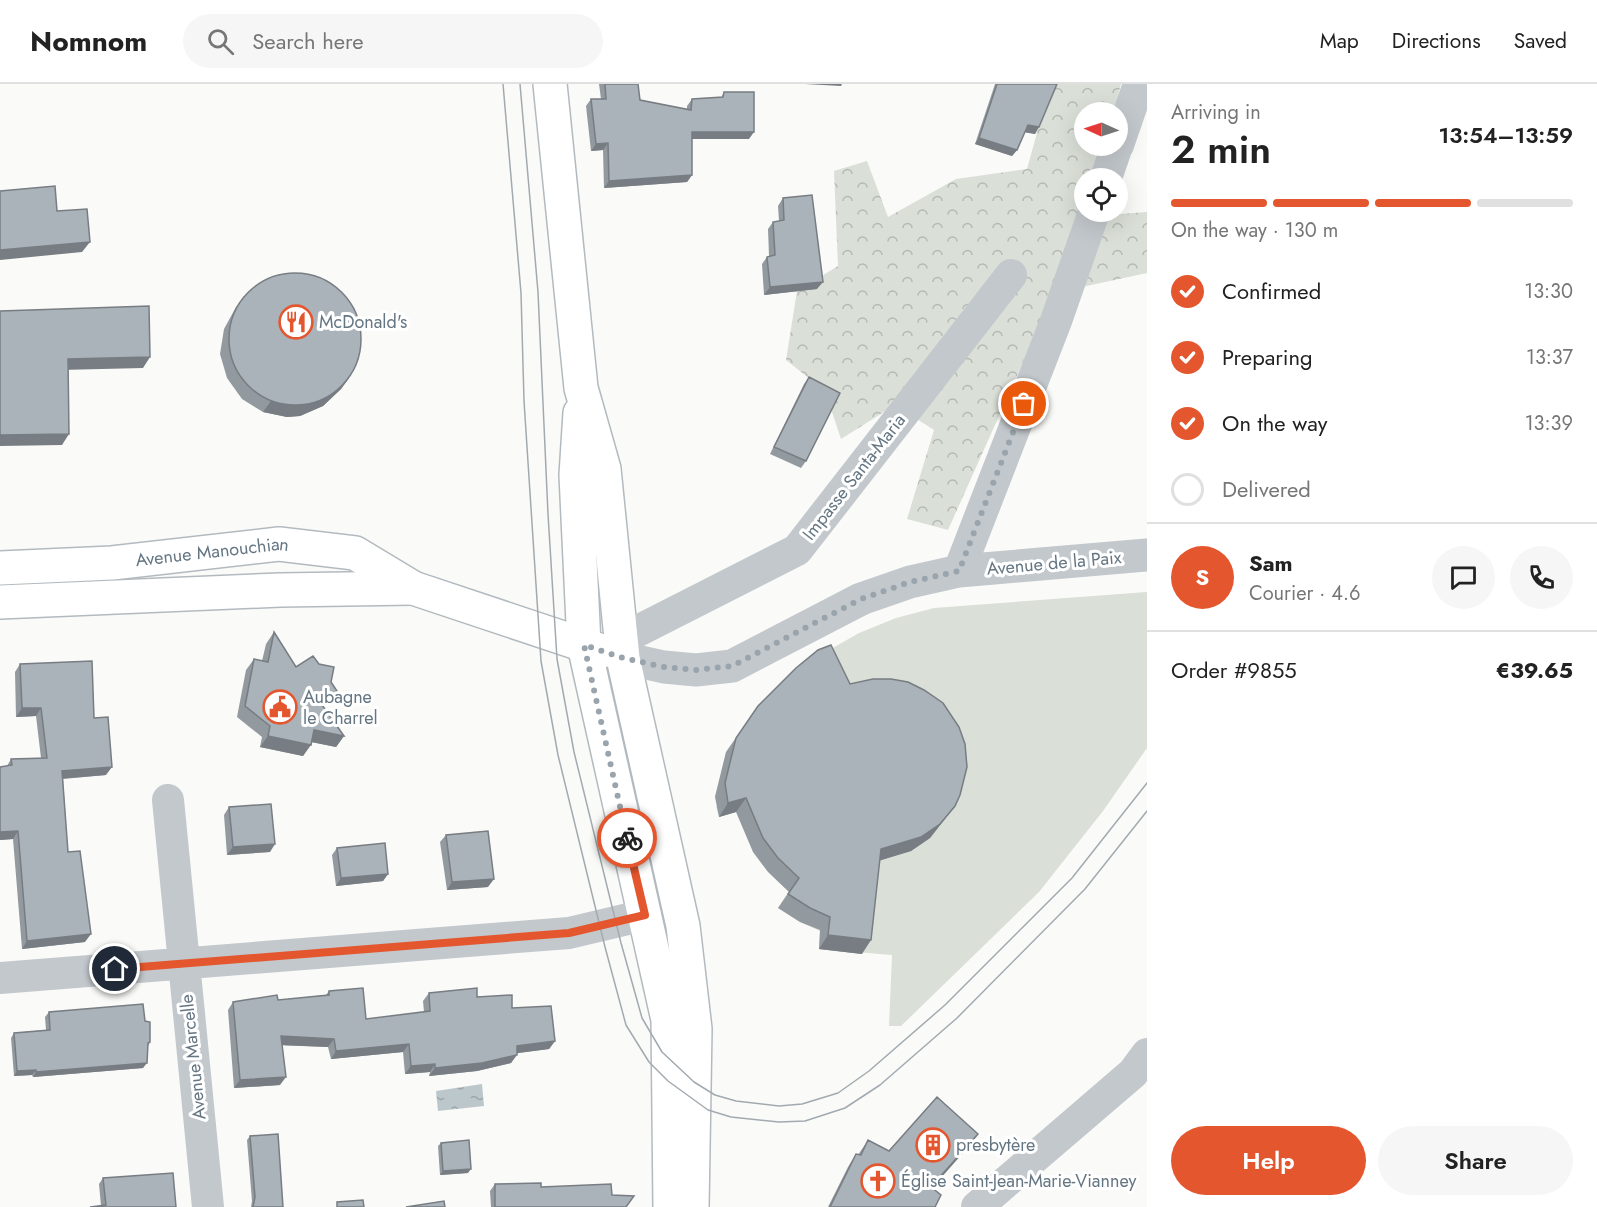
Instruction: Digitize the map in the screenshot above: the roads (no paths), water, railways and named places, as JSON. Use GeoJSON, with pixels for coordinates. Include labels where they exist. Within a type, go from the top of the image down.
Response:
{"type":"FeatureCollection","features":[{"type":"Feature","properties":{"kind":"main road"},"geometry":{"type":"LineString","coordinates":[[550,84],[581,388],[576,475],[584,645],[668,1020],[670,1207]]}},
{"type":"Feature","properties":{"kind":"main road"},"geometry":{"type":"LineString","coordinates":[[581,388],[604,469],[622,649],[683,926],[695,1029],[692,1207]]}},
{"type":"Feature","properties":{"kind":"main road","name":"Avenue Manouchian"},"geometry":{"type":"LineString","coordinates":[[0,568],[112,563],[279,544],[355,553],[413,588],[584,645],[622,649]]}},
{"type":"Feature","properties":{"kind":"main road","name":"Avenue Manouchian"},"geometry":{"type":"LineString","coordinates":[[0,602],[413,588]]}},
{"type":"Feature","properties":{"kind":"street"},"geometry":{"type":"LineString","coordinates":[[1128,113],[1138,84]]}},
{"type":"Feature","properties":{"kind":"street"},"geometry":{"type":"LineString","coordinates":[[959,571],[1056,321],[1091,222]]}},
{"type":"Feature","properties":{"kind":"street","name":"Impasse Santa-Maria"},"geometry":{"type":"LineString","coordinates":[[622,649],[797,550],[1011,274]]}},
{"type":"Feature","properties":{"kind":"street","name":"Avenue de la Paix"},"geometry":{"type":"LineString","coordinates":[[622,649],[664,667],[696,670],[732,666],[861,599],[910,582],[959,571],[1147,555]]}},
{"type":"Feature","properties":{"kind":"street","name":"Avenue Marcelle"},"geometry":{"type":"LineString","coordinates":[[168,800],[208,1207]]}},
{"type":"Feature","properties":{"kind":"street"},"geometry":{"type":"LineString","coordinates":[[0,978],[569,933],[645,915]]}},
{"type":"Feature","properties":{"kind":"street"},"geometry":{"type":"LineString","coordinates":[[976,1207],[1142,1065]]}},
{"type":"Feature","properties":{"kind":"water"},"geometry":{"type":"Polygon","coordinates":[[[482,1084],[484,1106],[438,1111],[436,1091],[482,1084]]]}},
{"type":"Feature","properties":{"kind":"tram line"},"geometry":{"type":"LineString","coordinates":[[503,84],[521,293],[524,401],[541,661],[558,755],[626,1025],[649,1062],[668,1081],[708,1110],[731,1117],[779,1122],[805,1121],[845,1108],[880,1085],[957,1018],[1085,889],[1147,811]]}},
{"type":"Feature","properties":{"kind":"tram line"},"geometry":{"type":"LineString","coordinates":[[520,84],[538,292],[557,659],[574,752],[621,943],[642,1018],[662,1052],[694,1082],[715,1095],[736,1101],[779,1106],[802,1104],[838,1093],[869,1071],[945,1005],[1072,878],[1147,783]]}},
{"type":"Feature","properties":{"kind":"place","name":"McDonald's"},"geometry":{"type":"Point","coordinates":[296,322]}},
{"type":"Feature","properties":{"kind":"place","name":"Aubagne le Charrel"},"geometry":{"type":"Point","coordinates":[280,707]}},
{"type":"Feature","properties":{"kind":"place","name":"presbytère"},"geometry":{"type":"Point","coordinates":[933,1145]}},
{"type":"Feature","properties":{"kind":"place","name":"Église Saint-Jean-Marie-Vianney"},"geometry":{"type":"Point","coordinates":[878,1181]}}]}
